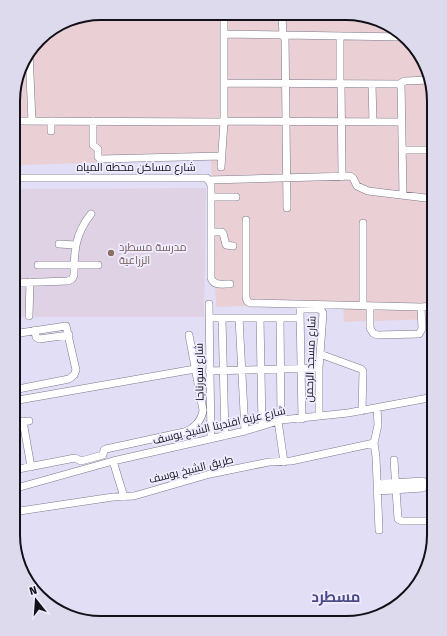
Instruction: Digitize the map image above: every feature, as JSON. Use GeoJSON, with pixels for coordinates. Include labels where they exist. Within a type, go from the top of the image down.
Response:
{"type":"FeatureCollection","features":[{"type":"Feature","properties":{"kind":"street"},"geometry":{"type":"LineString","coordinates":[[221,167],[224,121],[224,20]]}},
{"type":"Feature","properties":{"kind":"street"},"geometry":{"type":"LineString","coordinates":[[282,20],[286,84],[287,208]]}},
{"type":"Feature","properties":{"kind":"street"},"geometry":{"type":"LineString","coordinates":[[224,34],[340,36],[390,33]]}},
{"type":"Feature","properties":{"kind":"street"},"geometry":{"type":"LineString","coordinates":[[340,36],[342,177]]}},
{"type":"Feature","properties":{"kind":"street"},"geometry":{"type":"LineString","coordinates":[[27,69],[32,121]]}},
{"type":"Feature","properties":{"kind":"street"},"geometry":{"type":"LineString","coordinates":[[224,83],[401,84],[403,81],[424,80]]}},
{"type":"Feature","properties":{"kind":"street"},"geometry":{"type":"LineString","coordinates":[[372,84],[373,122]]}},
{"type":"Feature","properties":{"kind":"street"},"geometry":{"type":"LineString","coordinates":[[401,84],[402,195]]}},
{"type":"Feature","properties":{"kind":"street"},"geometry":{"type":"LineString","coordinates":[[20,121],[401,122]]}},
{"type":"Feature","properties":{"kind":"street"},"geometry":{"type":"LineString","coordinates":[[51,121],[51,131]]}},
{"type":"Feature","properties":{"kind":"street"},"geometry":{"type":"LineString","coordinates":[[93,121],[93,145],[98,149],[98,157],[101,159],[222,156]]}},
{"type":"Feature","properties":{"kind":"street"},"geometry":{"type":"LineString","coordinates":[[402,150],[427,150]]}},
{"type":"Feature","properties":{"kind":"street","name":"شارع مساكن محطه المياه"},"geometry":{"type":"LineString","coordinates":[[20,178],[203,177],[208,180],[210,185],[211,280],[216,284],[230,284]]}},
{"type":"Feature","properties":{"kind":"street"},"geometry":{"type":"LineString","coordinates":[[208,180],[286,177],[351,177],[357,186],[363,190],[427,198]]}},
{"type":"Feature","properties":{"kind":"street"},"geometry":{"type":"LineString","coordinates":[[210,197],[236,197]]}},
{"type":"Feature","properties":{"kind":"street"},"geometry":{"type":"LineString","coordinates":[[20,283],[68,281],[73,278],[75,245],[81,229],[91,214]]}},
{"type":"Feature","properties":{"kind":"street"},"geometry":{"type":"LineString","coordinates":[[246,220],[246,297],[248,302],[427,307]]}},
{"type":"Feature","properties":{"kind":"street"},"geometry":{"type":"LineString","coordinates":[[362,223],[366,306],[370,328],[373,333],[377,335],[419,334],[421,331],[421,308]]}},
{"type":"Feature","properties":{"kind":"street"},"geometry":{"type":"LineString","coordinates":[[211,232],[222,232],[226,245],[233,246]]}},
{"type":"Feature","properties":{"kind":"street"},"geometry":{"type":"LineString","coordinates":[[59,244],[75,245]]}},
{"type":"Feature","properties":{"kind":"street"},"geometry":{"type":"LineString","coordinates":[[38,265],[98,265]]}},
{"type":"Feature","properties":{"kind":"street"},"geometry":{"type":"LineString","coordinates":[[29,316],[30,282]]}},
{"type":"Feature","properties":{"kind":"street","name":"شارع سورناجا"},"geometry":{"type":"LineString","coordinates":[[209,304],[211,439]]}},
{"type":"Feature","properties":{"kind":"street","name":"شارع مسجد الرحمن"},"geometry":{"type":"LineString","coordinates":[[300,318],[300,309],[320,309],[323,311],[319,368],[320,416]]}},
{"type":"Feature","properties":{"kind":"street"},"geometry":{"type":"LineString","coordinates":[[209,318],[300,318],[302,418]]}},
{"type":"Feature","properties":{"kind":"street"},"geometry":{"type":"LineString","coordinates":[[222,318],[224,436]]}},
{"type":"Feature","properties":{"kind":"street"},"geometry":{"type":"LineString","coordinates":[[239,318],[245,431]]}},
{"type":"Feature","properties":{"kind":"street"},"geometry":{"type":"LineString","coordinates":[[260,318],[262,426]]}},
{"type":"Feature","properties":{"kind":"street"},"geometry":{"type":"LineString","coordinates":[[280,318],[281,369],[279,421],[284,462]]}},
{"type":"Feature","properties":{"kind":"street"},"geometry":{"type":"LineString","coordinates":[[20,333],[35,330],[36,337],[39,339],[69,335],[76,368],[76,372],[73,377],[68,380],[20,389]]}},
{"type":"Feature","properties":{"kind":"street"},"geometry":{"type":"LineString","coordinates":[[20,469],[75,458],[81,461],[103,455],[105,449],[190,430],[200,420],[203,413],[189,335]]}},
{"type":"Feature","properties":{"kind":"street"},"geometry":{"type":"LineString","coordinates":[[320,354],[363,371],[362,411]]}},
{"type":"Feature","properties":{"kind":"street"},"geometry":{"type":"LineString","coordinates":[[20,401],[195,368]]}},
{"type":"Feature","properties":{"kind":"street"},"geometry":{"type":"LineString","coordinates":[[209,371],[319,368]]}},
{"type":"Feature","properties":{"kind":"street","name":"شارع عزبة افندينا الشيخ يوسف"},"geometry":{"type":"LineString","coordinates":[[20,487],[113,461],[245,431],[279,421],[362,411],[427,398]]}},
{"type":"Feature","properties":{"kind":"street"},"geometry":{"type":"LineString","coordinates":[[377,408],[378,425],[374,443],[379,530]]}},
{"type":"Feature","properties":{"kind":"street"},"geometry":{"type":"LineString","coordinates":[[20,421],[26,421],[31,467]]}},
{"type":"Feature","properties":{"kind":"street","name":"طريق الشيخ يوسف"},"geometry":{"type":"LineString","coordinates":[[20,511],[124,496],[134,496],[210,474],[269,462],[284,462],[374,443]]}},
{"type":"Feature","properties":{"kind":"street"},"geometry":{"type":"LineString","coordinates":[[394,460],[397,517],[402,521],[427,521]]}},
{"type":"Feature","properties":{"kind":"street"},"geometry":{"type":"LineString","coordinates":[[113,461],[124,496]]}},
{"type":"Feature","properties":{"kind":"street"},"geometry":{"type":"LineString","coordinates":[[377,487],[408,486]]}},
{"type":"Feature","properties":{"kind":"shaded area"},"geometry":{"type":"Polygon","coordinates":[[[101,20],[346,20],[377,26],[391,34],[407,48],[419,65],[423,75],[427,96],[427,319],[344,322],[343,302],[216,307],[211,159],[20,165],[20,101],[26,70],[40,48],[56,34],[70,26],[101,20]]]}},
{"type":"Feature","properties":{"kind":"shaded area","name":"مدرسة مسطرد الزراعية"},"geometry":{"type":"Polygon","coordinates":[[[206,188],[204,317],[20,317],[20,189],[206,188]]]}},
{"type":"Feature","properties":{"kind":"place","name":"مدرسة مسطرد الزراعية"},"geometry":{"type":"Point","coordinates":[111,253]}},
{"type":"Feature","properties":{"kind":"district","name":"مسطرد"},"geometry":{"type":"Point","coordinates":[336,597]}}]}
